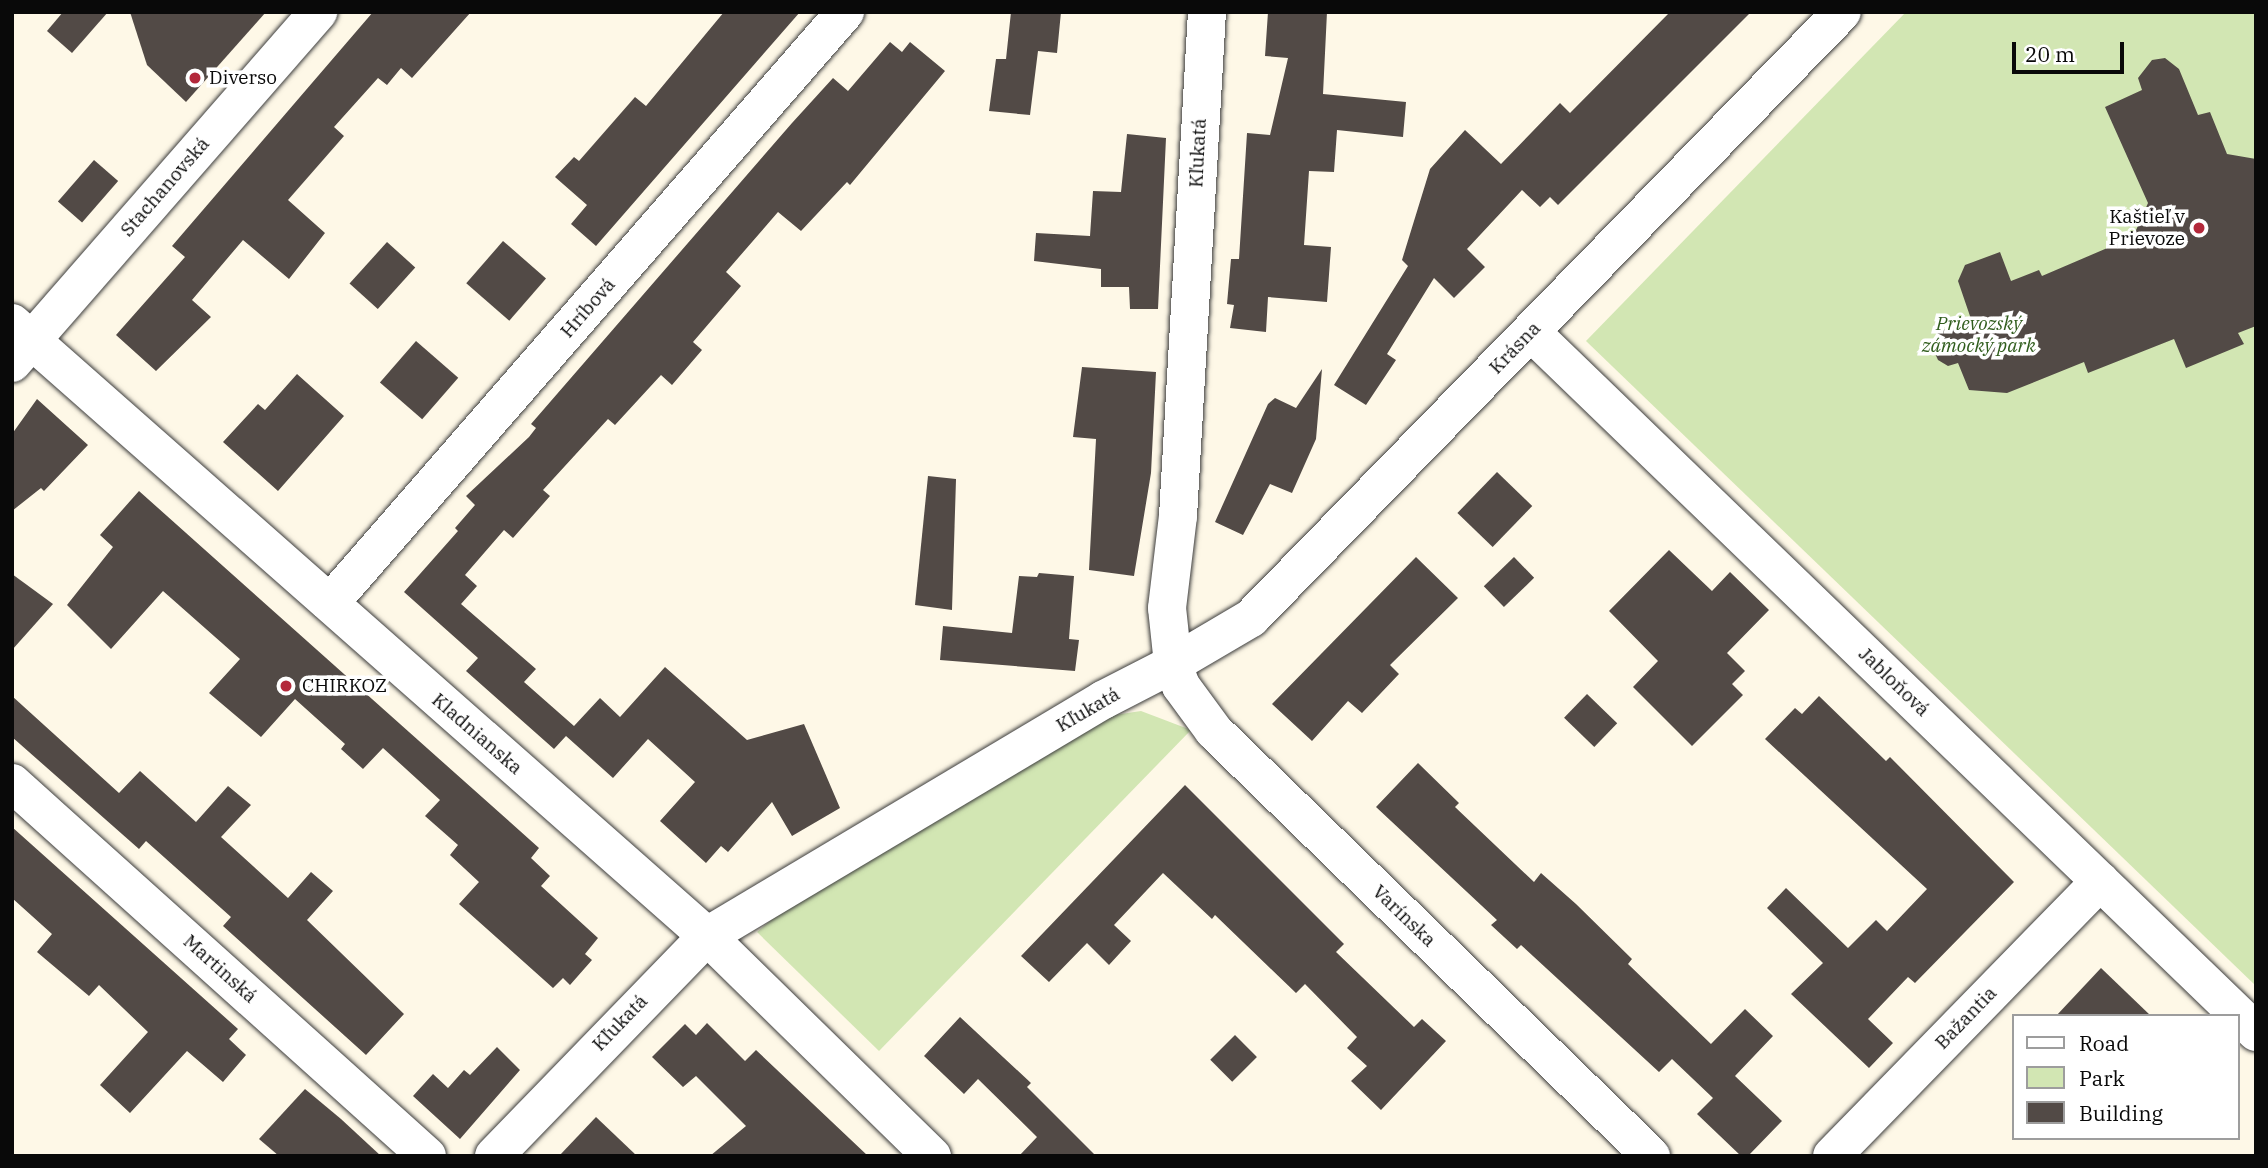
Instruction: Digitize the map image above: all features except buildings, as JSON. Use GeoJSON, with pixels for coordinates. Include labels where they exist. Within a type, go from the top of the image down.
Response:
{"type":"FeatureCollection","features":[{"type":"Feature","properties":{"kind":"street","name":"Stachanovská"},"geometry":{"type":"LineString","coordinates":[[18,342],[318,12]]}},
{"type":"Feature","properties":{"kind":"street","name":"Hríbová"},"geometry":{"type":"LineString","coordinates":[[330,603],[845,12]]}},
{"type":"Feature","properties":{"kind":"street","name":"Kľukatá"},"geometry":{"type":"LineString","coordinates":[[494,1156],[707,936],[1103,700],[1172,664],[1167,608],[1178,516],[1207,12]]}},
{"type":"Feature","properties":{"kind":"street","name":"Krásna"},"geometry":{"type":"LineString","coordinates":[[1172,664],[1251,618],[1842,12]]}},
{"type":"Feature","properties":{"kind":"street","name":"Jabloňová"},"geometry":{"type":"LineString","coordinates":[[1531,332],[2237,1014]]}},
{"type":"Feature","properties":{"kind":"street","name":"Kladnianska"},"geometry":{"type":"LineString","coordinates":[[18,342],[330,603],[707,936],[932,1156]]}},
{"type":"Feature","properties":{"kind":"street","name":"Varínska"},"geometry":{"type":"LineString","coordinates":[[1172,664],[1188,695],[1214,731],[1651,1156]]}},
{"type":"Feature","properties":{"kind":"street","name":"Martinská"},"geometry":{"type":"LineString","coordinates":[[12,783],[427,1156]]}},
{"type":"Feature","properties":{"kind":"street","name":"Bažantia"},"geometry":{"type":"LineString","coordinates":[[1832,1156],[2100,881]]}},
{"type":"Feature","properties":{"kind":"street","name":"Jabloňová"},"geometry":{"type":"LineString","coordinates":[[2240,1017],[2256,1032]]}},
{"type":"Feature","properties":{"kind":"green space","name":"Prievozský zámocký park"},"geometry":{"type":"Polygon","coordinates":[[[1906,12],[2256,12],[2256,986],[1586,341],[1906,12]]]}},
{"type":"Feature","properties":{"kind":"green space"},"geometry":{"type":"Polygon","coordinates":[[[1141,711],[1191,730],[879,1051],[757,932],[772,919],[1108,716],[1141,711]]]}},
{"type":"Feature","properties":{"kind":"place","name":"Diverso"},"geometry":{"type":"Point","coordinates":[195,78]}},
{"type":"Feature","properties":{"kind":"place","name":"Kaštieľ v Prievoze"},"geometry":{"type":"Point","coordinates":[2199,228]}},
{"type":"Feature","properties":{"kind":"place","name":"CHIRKOZ"},"geometry":{"type":"Point","coordinates":[286,686]}}]}
